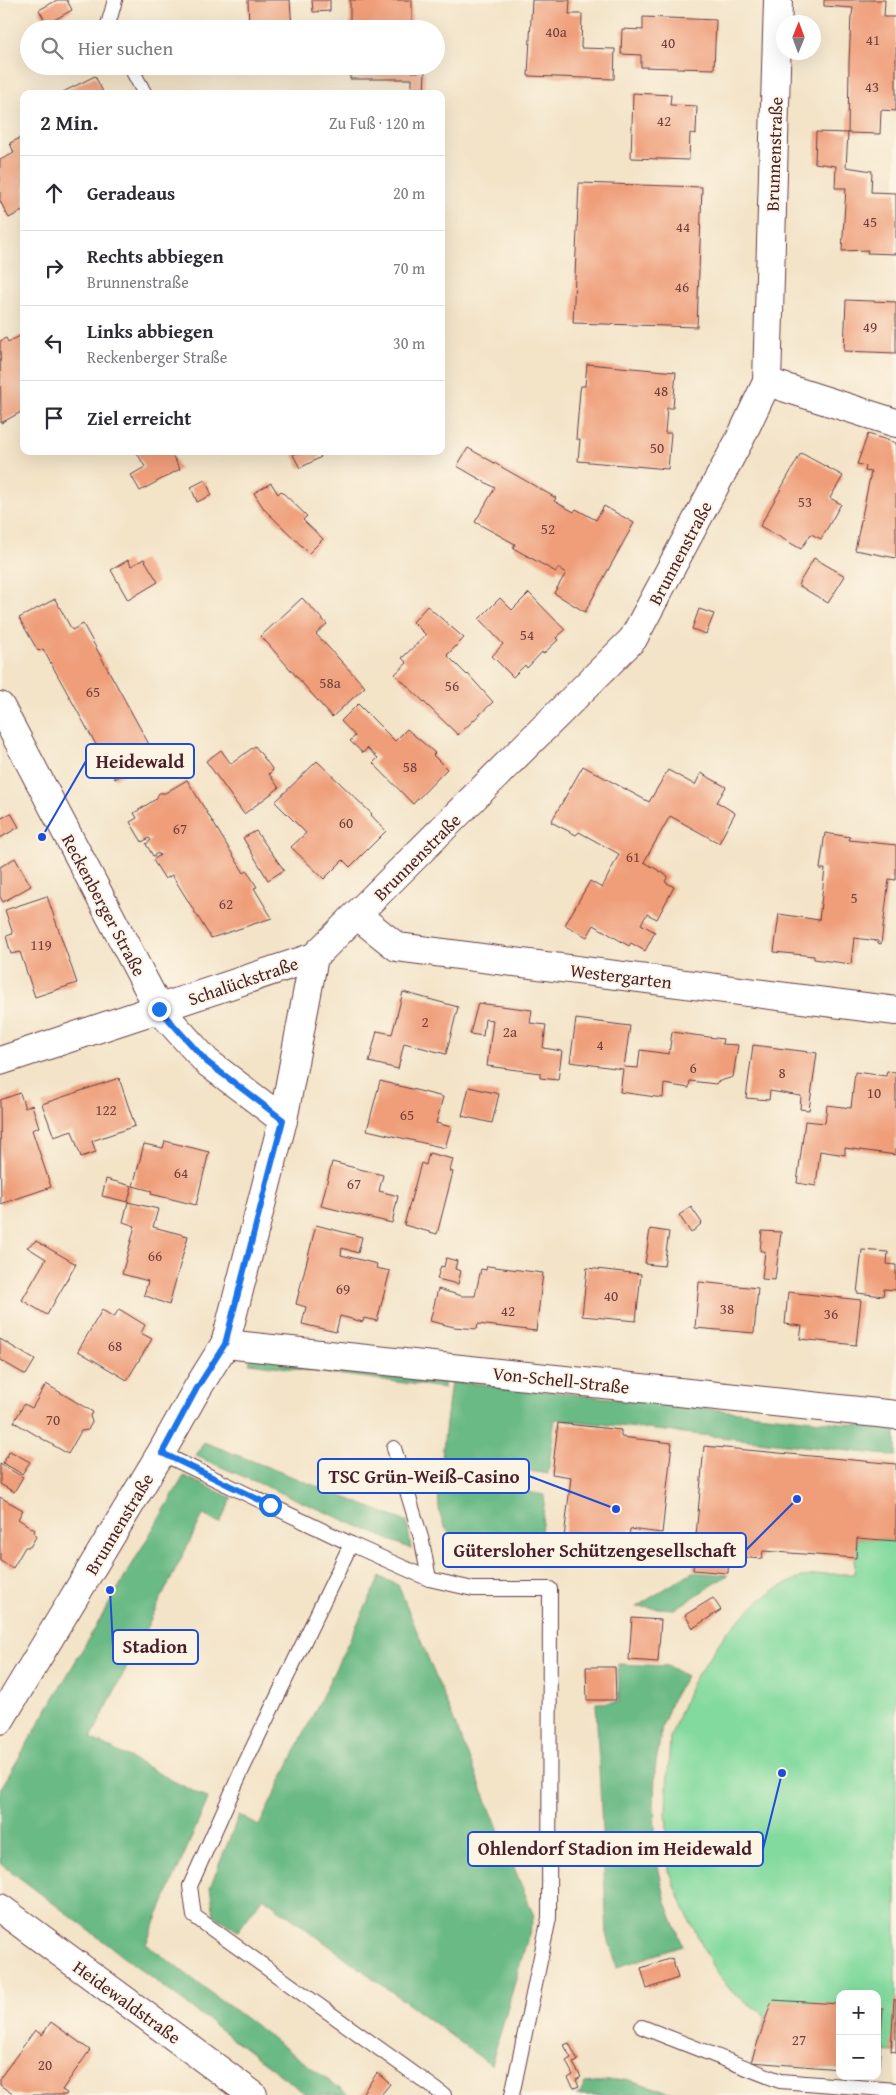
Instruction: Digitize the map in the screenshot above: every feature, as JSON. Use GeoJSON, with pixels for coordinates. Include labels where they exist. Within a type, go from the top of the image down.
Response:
{"type":"FeatureCollection","features":[{"type":"Feature","properties":{"kind":"street","name":"Brunnenstraße"},"geometry":{"type":"LineString","coordinates":[[0,1720],[162,1453],[197,1388],[225,1344],[283,1120],[314,957],[358,916],[633,639],[740,439],[767,382],[778,0]]}},
{"type":"Feature","properties":{"kind":"street"},"geometry":{"type":"LineString","coordinates":[[767,382],[896,423]]}},
{"type":"Feature","properties":{"kind":"street","name":"Reckenberger Straße"},"geometry":{"type":"LineString","coordinates":[[0,706],[159,1009],[207,1062],[283,1120]]}},
{"type":"Feature","properties":{"kind":"street","name":"Westergarten"},"geometry":{"type":"LineString","coordinates":[[358,916],[397,947],[896,1011]]}},
{"type":"Feature","properties":{"kind":"street","name":"Schalückstraße"},"geometry":{"type":"LineString","coordinates":[[0,1061],[314,957]]}},
{"type":"Feature","properties":{"kind":"street","name":"Von-Schell-Straße"},"geometry":{"type":"LineString","coordinates":[[225,1344],[896,1416]]}},
{"type":"Feature","properties":{"kind":"street","name":"Heidewaldstraße"},"geometry":{"type":"LineString","coordinates":[[0,1908],[253,2095]]}},
{"type":"Feature","properties":{"kind":"lane"},"geometry":{"type":"LineString","coordinates":[[109,20],[115,0]]}},
{"type":"Feature","properties":{"kind":"lane"},"geometry":{"type":"LineString","coordinates":[[135,75],[143,90]]}},
{"type":"Feature","properties":{"kind":"lane"},"geometry":{"type":"LineString","coordinates":[[394,1448],[422,1541],[429,1579]]}},
{"type":"Feature","properties":{"kind":"lane"},"geometry":{"type":"LineString","coordinates":[[162,1453],[351,1544],[429,1579],[473,1589],[550,1589],[549,1918],[512,2095]]}},
{"type":"Feature","properties":{"kind":"lane"},"geometry":{"type":"LineString","coordinates":[[351,1544],[241,1772],[190,1886],[194,1916],[444,2095]]}},
{"type":"Feature","properties":{"kind":"lane"},"geometry":{"type":"LineString","coordinates":[[642,2027],[780,2081],[896,2090]]}},
{"type":"Feature","properties":{"kind":"green space"},"geometry":{"type":"Polygon","coordinates":[[[252,1355],[445,1377],[444,1388],[249,1363],[252,1355]]]}},
{"type":"Feature","properties":{"kind":"green space"},"geometry":{"type":"Polygon","coordinates":[[[451,1381],[896,1429],[896,1456],[555,1419],[548,1474],[442,1457],[451,1381]]]}},
{"type":"Feature","properties":{"kind":"green space"},"geometry":{"type":"Polygon","coordinates":[[[204,1442],[407,1522],[411,1549],[196,1456],[204,1442]]]}},
{"type":"Feature","properties":{"kind":"green space"},"geometry":{"type":"Polygon","coordinates":[[[184,1476],[232,1498],[220,1523],[203,1515],[91,1738],[208,1799],[146,1944],[348,2095],[307,2095],[0,1863],[0,1790],[184,1476]]]}},
{"type":"Feature","properties":{"kind":"green space"},"geometry":{"type":"Polygon","coordinates":[[[440,1478],[545,1495],[539,1552],[479,1548],[463,1543],[451,1535],[443,1522],[439,1504],[440,1478]]]}},
{"type":"Feature","properties":{"kind":"green space"},"geometry":{"type":"Polygon","coordinates":[[[857,1538],[896,1541],[896,2052],[881,2051],[881,1990],[836,1990],[836,2069],[751,2062],[766,2016],[732,1992],[714,1969],[685,1911],[669,1870],[666,1809],[670,1738],[691,1684],[726,1633],[760,1600],[776,1589],[800,1578],[821,1574],[854,1574],[857,1538]]]}},
{"type":"Feature","properties":{"kind":"green space"},"geometry":{"type":"Polygon","coordinates":[[[692,1572],[728,1575],[675,1609],[636,1607],[692,1572]]]}},
{"type":"Feature","properties":{"kind":"green space"},"geometry":{"type":"Polygon","coordinates":[[[380,1577],[398,1585],[534,1916],[491,2065],[263,1897],[238,1931],[214,1915],[210,1887],[239,1815],[259,1826],[380,1577]]]}},
{"type":"Feature","properties":{"kind":"green space"},"geometry":{"type":"Polygon","coordinates":[[[618,1664],[668,1666],[686,1676],[673,1697],[662,1727],[655,1769],[654,1807],[656,1857],[666,1902],[683,1946],[617,1967],[607,1935],[596,1703],[619,1702],[618,1664]]]}},
{"type":"Feature","properties":{"kind":"green space"},"geometry":{"type":"Polygon","coordinates":[[[626,2079],[678,2095],[576,2095],[580,2094],[585,2083],[626,2079]]]}},
{"type":"Feature","properties":{"kind":"building"},"geometry":{"type":"Polygon","coordinates":[[[57,0],[67,0],[72,10],[54,20],[45,20],[39,10],[57,0]]]}},
{"type":"Feature","properties":{"kind":"building"},"geometry":{"type":"Polygon","coordinates":[[[248,0],[290,0],[291,20],[249,20],[248,0]]]}},
{"type":"Feature","properties":{"kind":"building"},"geometry":{"type":"Polygon","coordinates":[[[312,0],[330,0],[330,11],[313,12],[312,0]]]}},
{"type":"Feature","properties":{"kind":"building"},"geometry":{"type":"Polygon","coordinates":[[[350,0],[412,0],[412,20],[350,20],[350,0]]]}},
{"type":"Feature","properties":{"kind":"building"},"geometry":{"type":"Polygon","coordinates":[[[532,0],[570,0],[569,14],[582,14],[581,48],[615,49],[614,79],[528,76],[532,0]]]}},
{"type":"Feature","properties":{"kind":"building"},"geometry":{"type":"Polygon","coordinates":[[[824,0],[885,0],[884,17],[896,17],[896,111],[881,110],[880,134],[848,133],[849,62],[853,8],[824,6],[824,0]]]}},
{"type":"Feature","properties":{"kind":"building"},"geometry":{"type":"Polygon","coordinates":[[[643,17],[716,20],[714,69],[641,67],[641,55],[621,54],[622,29],[643,30],[643,17]]]}},
{"type":"Feature","properties":{"kind":"building"},"geometry":{"type":"Polygon","coordinates":[[[350,75],[425,75],[424,90],[412,90],[412,79],[350,79],[350,75]]]}},
{"type":"Feature","properties":{"kind":"building"},"geometry":{"type":"Polygon","coordinates":[[[95,76],[102,90],[67,90],[95,76]]]}},
{"type":"Feature","properties":{"kind":"building"},"geometry":{"type":"Polygon","coordinates":[[[633,93],[671,95],[670,105],[697,106],[696,134],[690,133],[689,160],[631,158],[633,93]]]}},
{"type":"Feature","properties":{"kind":"building"},"geometry":{"type":"Polygon","coordinates":[[[816,132],[848,133],[846,167],[872,171],[871,192],[896,193],[896,254],[867,253],[868,250],[842,251],[846,188],[835,188],[836,166],[815,163],[816,132]]]}},
{"type":"Feature","properties":{"kind":"building"},"geometry":{"type":"Polygon","coordinates":[[[20,138],[20,212],[9,218],[0,201],[0,160],[14,153],[10,143],[20,138]]]}},
{"type":"Feature","properties":{"kind":"building"},"geometry":{"type":"Polygon","coordinates":[[[579,183],[702,187],[697,327],[573,323],[579,183]]]}},
{"type":"Feature","properties":{"kind":"building"},"geometry":{"type":"Polygon","coordinates":[[[846,300],[896,302],[896,353],[844,351],[846,300]]]}},
{"type":"Feature","properties":{"kind":"building"},"geometry":{"type":"Polygon","coordinates":[[[20,336],[20,413],[1,423],[0,341],[6,338],[8,342],[20,336]]]}},
{"type":"Feature","properties":{"kind":"building"},"geometry":{"type":"Polygon","coordinates":[[[587,364],[676,372],[673,408],[667,408],[665,433],[671,433],[668,469],[578,461],[580,439],[576,439],[580,391],[581,386],[585,386],[587,364]]]}},
{"type":"Feature","properties":{"kind":"building"},"geometry":{"type":"Polygon","coordinates":[[[868,434],[896,443],[896,558],[855,550],[871,472],[865,471],[866,466],[857,464],[868,434]]]}},
{"type":"Feature","properties":{"kind":"building"},"geometry":{"type":"Polygon","coordinates":[[[468,448],[556,498],[554,501],[574,512],[576,509],[596,520],[604,506],[634,523],[585,612],[554,593],[566,573],[558,568],[556,572],[513,548],[515,544],[475,522],[495,488],[457,466],[468,448]]]}},
{"type":"Feature","properties":{"kind":"building"},"geometry":{"type":"Polygon","coordinates":[[[801,453],[843,476],[830,498],[841,504],[821,539],[811,534],[801,549],[760,526],[801,453]]]}},
{"type":"Feature","properties":{"kind":"building"},"geometry":{"type":"Polygon","coordinates":[[[138,455],[172,455],[180,469],[140,491],[131,475],[145,467],[138,455]]]}},
{"type":"Feature","properties":{"kind":"building"},"geometry":{"type":"Polygon","coordinates":[[[293,455],[320,455],[321,457],[300,468],[293,455]]]}},
{"type":"Feature","properties":{"kind":"building"},"geometry":{"type":"Polygon","coordinates":[[[205,480],[212,495],[197,502],[191,487],[205,480]]]}},
{"type":"Feature","properties":{"kind":"building"},"geometry":{"type":"Polygon","coordinates":[[[271,483],[278,494],[281,491],[307,516],[303,520],[323,539],[309,553],[264,509],[254,493],[271,483]]]}},
{"type":"Feature","properties":{"kind":"building"},"geometry":{"type":"Polygon","coordinates":[[[814,558],[845,576],[828,603],[798,585],[814,558]]]}},
{"type":"Feature","properties":{"kind":"building"},"geometry":{"type":"Polygon","coordinates":[[[144,559],[158,582],[128,600],[111,570],[128,560],[131,566],[144,559]]]}},
{"type":"Feature","properties":{"kind":"building"},"geometry":{"type":"Polygon","coordinates":[[[529,593],[565,630],[556,638],[558,640],[543,654],[542,652],[527,668],[525,665],[513,677],[492,656],[503,644],[479,619],[500,598],[512,610],[529,593]]]}},
{"type":"Feature","properties":{"kind":"building"},"geometry":{"type":"Polygon","coordinates":[[[302,598],[327,624],[316,634],[365,687],[332,717],[261,636],[302,598]]]}},
{"type":"Feature","properties":{"kind":"building"},"geometry":{"type":"Polygon","coordinates":[[[55,599],[72,630],[83,624],[156,757],[115,779],[43,649],[38,651],[19,618],[55,599]]]}},
{"type":"Feature","properties":{"kind":"building"},"geometry":{"type":"Polygon","coordinates":[[[427,606],[464,638],[447,655],[468,674],[493,702],[458,735],[395,674],[407,663],[402,658],[426,635],[413,622],[427,606]]]}},
{"type":"Feature","properties":{"kind":"building"},"geometry":{"type":"Polygon","coordinates":[[[699,609],[714,614],[706,634],[692,629],[699,609]]]}},
{"type":"Feature","properties":{"kind":"building"},"geometry":{"type":"Polygon","coordinates":[[[358,704],[395,741],[407,729],[435,753],[433,755],[447,769],[413,804],[373,763],[378,758],[367,748],[363,753],[350,741],[355,736],[341,721],[358,704]]]}},
{"type":"Feature","properties":{"kind":"building"},"geometry":{"type":"Polygon","coordinates":[[[255,746],[273,770],[269,774],[279,788],[244,814],[206,761],[221,750],[231,764],[255,746]]]}},
{"type":"Feature","properties":{"kind":"building"},"geometry":{"type":"Polygon","coordinates":[[[317,761],[372,814],[386,831],[350,867],[343,860],[324,879],[291,847],[306,833],[275,802],[317,761]]]}},
{"type":"Feature","properties":{"kind":"building"},"geometry":{"type":"Polygon","coordinates":[[[583,766],[649,802],[668,770],[695,785],[701,773],[726,787],[717,802],[735,813],[719,843],[670,816],[644,862],[668,876],[665,882],[674,887],[657,919],[647,914],[641,924],[655,932],[645,951],[631,943],[629,946],[594,925],[587,937],[565,925],[590,881],[602,888],[619,854],[579,832],[576,835],[551,822],[583,766]]]}},
{"type":"Feature","properties":{"kind":"building"},"geometry":{"type":"Polygon","coordinates":[[[187,780],[244,873],[247,871],[257,887],[254,888],[272,918],[211,938],[172,875],[165,879],[153,860],[160,855],[158,853],[153,856],[146,844],[151,840],[149,838],[142,842],[130,822],[137,818],[134,813],[156,799],[159,793],[165,793],[187,780]]]}},
{"type":"Feature","properties":{"kind":"building"},"geometry":{"type":"Polygon","coordinates":[[[11,813],[19,827],[0,838],[0,819],[11,813]]]}},
{"type":"Feature","properties":{"kind":"building"},"geometry":{"type":"Polygon","coordinates":[[[256,831],[284,870],[268,880],[243,838],[256,831]]]}},
{"type":"Feature","properties":{"kind":"building"},"geometry":{"type":"Polygon","coordinates":[[[825,833],[850,837],[849,840],[896,845],[896,880],[889,879],[881,944],[878,941],[854,938],[851,964],[814,959],[814,956],[774,952],[779,914],[819,920],[825,869],[820,869],[825,833]]]}},
{"type":"Feature","properties":{"kind":"building"},"geometry":{"type":"Polygon","coordinates":[[[15,858],[31,886],[3,902],[0,897],[0,867],[15,858]]]}},
{"type":"Feature","properties":{"kind":"building"},"geometry":{"type":"Polygon","coordinates":[[[47,896],[77,983],[35,997],[20,952],[11,954],[6,936],[13,934],[5,910],[47,896]]]}},
{"type":"Feature","properties":{"kind":"building"},"geometry":{"type":"Polygon","coordinates":[[[403,992],[458,1007],[446,1054],[404,1043],[398,1069],[369,1062],[377,1031],[392,1034],[403,992]]]}},
{"type":"Feature","properties":{"kind":"building"},"geometry":{"type":"Polygon","coordinates":[[[478,1003],[532,1010],[530,1023],[546,1025],[543,1048],[562,1051],[558,1080],[540,1078],[540,1073],[487,1066],[493,1020],[485,1019],[483,1036],[470,1034],[478,1003]]]}},
{"type":"Feature","properties":{"kind":"building"},"geometry":{"type":"Polygon","coordinates":[[[576,1019],[630,1026],[624,1067],[638,1068],[640,1050],[669,1054],[672,1032],[723,1039],[722,1044],[738,1045],[733,1077],[716,1084],[690,1081],[689,1088],[664,1084],[663,1098],[620,1092],[623,1069],[570,1062],[576,1019]]]}},
{"type":"Feature","properties":{"kind":"building"},"geometry":{"type":"Polygon","coordinates":[[[753,1045],[817,1053],[809,1110],[800,1109],[801,1096],[770,1091],[769,1100],[746,1098],[753,1045]]]}},
{"type":"Feature","properties":{"kind":"building"},"geometry":{"type":"Polygon","coordinates":[[[887,1071],[896,1072],[896,1155],[845,1148],[845,1155],[820,1151],[816,1186],[797,1183],[805,1121],[825,1123],[827,1105],[851,1108],[855,1072],[886,1076],[887,1071]]]}},
{"type":"Feature","properties":{"kind":"building"},"geometry":{"type":"Polygon","coordinates":[[[119,1078],[135,1126],[92,1141],[96,1152],[81,1157],[72,1131],[54,1137],[42,1104],[119,1078]]]}},
{"type":"Feature","properties":{"kind":"building"},"geometry":{"type":"Polygon","coordinates":[[[380,1081],[443,1097],[436,1123],[451,1127],[445,1148],[367,1130],[380,1081]]]}},
{"type":"Feature","properties":{"kind":"building"},"geometry":{"type":"Polygon","coordinates":[[[469,1087],[499,1094],[492,1123],[462,1116],[469,1087]]]}},
{"type":"Feature","properties":{"kind":"building"},"geometry":{"type":"Polygon","coordinates":[[[20,1093],[25,1108],[32,1105],[39,1127],[32,1130],[51,1187],[1,1204],[0,1100],[20,1093]]]}},
{"type":"Feature","properties":{"kind":"building"},"geometry":{"type":"Polygon","coordinates":[[[165,1141],[209,1152],[196,1205],[151,1194],[152,1191],[133,1186],[144,1144],[163,1148],[165,1141]]]}},
{"type":"Feature","properties":{"kind":"building"},"geometry":{"type":"Polygon","coordinates":[[[429,1153],[453,1159],[450,1171],[453,1172],[437,1234],[404,1225],[421,1163],[426,1165],[429,1153]]]}},
{"type":"Feature","properties":{"kind":"building"},"geometry":{"type":"Polygon","coordinates":[[[332,1162],[383,1175],[379,1191],[398,1196],[392,1223],[321,1206],[332,1162]]]}},
{"type":"Feature","properties":{"kind":"building"},"geometry":{"type":"Polygon","coordinates":[[[106,1179],[132,1186],[128,1202],[102,1196],[106,1179]]]}},
{"type":"Feature","properties":{"kind":"building"},"geometry":{"type":"Polygon","coordinates":[[[128,1202],[158,1209],[153,1227],[188,1236],[169,1305],[144,1295],[148,1281],[122,1274],[135,1226],[123,1222],[128,1202]]]}},
{"type":"Feature","properties":{"kind":"building"},"geometry":{"type":"Polygon","coordinates":[[[691,1207],[702,1223],[691,1233],[679,1215],[691,1207]]]}},
{"type":"Feature","properties":{"kind":"building"},"geometry":{"type":"Polygon","coordinates":[[[316,1225],[362,1237],[358,1253],[342,1248],[341,1255],[377,1264],[376,1268],[390,1271],[377,1321],[364,1318],[363,1322],[340,1316],[336,1332],[302,1324],[306,1307],[296,1304],[316,1225]]]}},
{"type":"Feature","properties":{"kind":"building"},"geometry":{"type":"Polygon","coordinates":[[[650,1229],[669,1232],[664,1266],[645,1264],[650,1229]]]}},
{"type":"Feature","properties":{"kind":"building"},"geometry":{"type":"Polygon","coordinates":[[[762,1231],[781,1232],[775,1280],[762,1279],[765,1251],[760,1251],[762,1231]]]}},
{"type":"Feature","properties":{"kind":"building"},"geometry":{"type":"Polygon","coordinates":[[[36,1241],[76,1264],[47,1315],[22,1300],[46,1259],[27,1247],[36,1241]]]}},
{"type":"Feature","properties":{"kind":"building"},"geometry":{"type":"Polygon","coordinates":[[[862,1250],[888,1252],[887,1264],[896,1265],[896,1290],[884,1289],[883,1296],[857,1293],[862,1250]]]}},
{"type":"Feature","properties":{"kind":"building"},"geometry":{"type":"Polygon","coordinates":[[[446,1258],[457,1261],[455,1269],[461,1271],[458,1284],[437,1279],[441,1266],[444,1267],[446,1258]]]}},
{"type":"Feature","properties":{"kind":"building"},"geometry":{"type":"Polygon","coordinates":[[[487,1266],[543,1273],[536,1331],[478,1324],[477,1329],[454,1327],[430,1321],[438,1289],[462,1296],[475,1296],[481,1269],[486,1270],[487,1266]]]}},
{"type":"Feature","properties":{"kind":"building"},"geometry":{"type":"Polygon","coordinates":[[[587,1268],[641,1274],[636,1321],[582,1316],[587,1268]]]}},
{"type":"Feature","properties":{"kind":"building"},"geometry":{"type":"Polygon","coordinates":[[[699,1282],[758,1288],[754,1333],[695,1328],[699,1282]]]}},
{"type":"Feature","properties":{"kind":"building"},"geometry":{"type":"Polygon","coordinates":[[[788,1292],[861,1300],[856,1345],[800,1339],[802,1326],[785,1324],[788,1292]]]}},
{"type":"Feature","properties":{"kind":"building"},"geometry":{"type":"Polygon","coordinates":[[[119,1309],[145,1325],[141,1333],[152,1339],[127,1380],[78,1351],[102,1310],[114,1317],[119,1309]]]}},
{"type":"Feature","properties":{"kind":"building"},"geometry":{"type":"Polygon","coordinates":[[[0,1339],[35,1360],[26,1375],[0,1360],[0,1339]]]}},
{"type":"Feature","properties":{"kind":"building"},"geometry":{"type":"Polygon","coordinates":[[[46,1384],[93,1412],[90,1416],[92,1422],[88,1430],[81,1431],[68,1454],[14,1422],[24,1404],[32,1408],[46,1384]]]}},
{"type":"Feature","properties":{"kind":"building"},"geometry":{"type":"Polygon","coordinates":[[[558,1423],[621,1430],[621,1437],[672,1443],[662,1533],[630,1529],[626,1563],[562,1556],[571,1477],[552,1474],[558,1423]]]}},
{"type":"Feature","properties":{"kind":"building"},"geometry":{"type":"Polygon","coordinates":[[[704,1446],[896,1464],[896,1541],[857,1538],[856,1558],[763,1551],[762,1559],[729,1556],[728,1573],[693,1570],[704,1446]]]}},
{"type":"Feature","properties":{"kind":"building"},"geometry":{"type":"Polygon","coordinates":[[[10,1451],[30,1462],[22,1474],[3,1463],[10,1451]]]}},
{"type":"Feature","properties":{"kind":"building"},"geometry":{"type":"Polygon","coordinates":[[[0,1464],[23,1477],[14,1492],[0,1484],[0,1464]]]}},
{"type":"Feature","properties":{"kind":"building"},"geometry":{"type":"Polygon","coordinates":[[[0,1497],[23,1510],[18,1519],[35,1530],[36,1537],[30,1547],[25,1547],[13,1568],[0,1561],[0,1497]]]}},
{"type":"Feature","properties":{"kind":"building"},"geometry":{"type":"Polygon","coordinates":[[[713,1598],[721,1610],[693,1628],[685,1615],[713,1598]]]}},
{"type":"Feature","properties":{"kind":"building"},"geometry":{"type":"Polygon","coordinates":[[[632,1618],[661,1620],[658,1662],[629,1660],[632,1618]]]}},
{"type":"Feature","properties":{"kind":"building"},"geometry":{"type":"Polygon","coordinates":[[[586,1667],[615,1667],[616,1700],[587,1700],[586,1667]]]}},
{"type":"Feature","properties":{"kind":"building"},"geometry":{"type":"Polygon","coordinates":[[[672,1958],[678,1978],[647,1989],[641,1968],[672,1958]]]}},
{"type":"Feature","properties":{"kind":"building"},"geometry":{"type":"Polygon","coordinates":[[[894,1999],[896,2000],[896,2052],[891,2051],[894,1999]]]}},
{"type":"Feature","properties":{"kind":"building"},"geometry":{"type":"Polygon","coordinates":[[[772,2000],[836,2004],[836,2069],[751,2062],[772,2000]]]}},
{"type":"Feature","properties":{"kind":"building"},"geometry":{"type":"Polygon","coordinates":[[[881,2008],[883,2008],[881,2038],[881,2008]]]}},
{"type":"Feature","properties":{"kind":"building"},"geometry":{"type":"Polygon","coordinates":[[[51,2022],[90,2050],[62,2090],[67,2093],[66,2095],[14,2095],[0,2085],[0,2078],[35,2030],[42,2035],[51,2022]]]}},
{"type":"Feature","properties":{"kind":"building"},"geometry":{"type":"Polygon","coordinates":[[[569,2043],[578,2061],[573,2063],[581,2077],[576,2080],[579,2086],[574,2088],[568,2078],[573,2075],[566,2061],[571,2058],[564,2045],[569,2043]]]}},
{"type":"Feature","properties":{"kind":"building"},"geometry":{"type":"Polygon","coordinates":[[[377,2073],[390,2084],[381,2095],[361,2095],[377,2073]]]}},
{"type":"Feature","properties":{"kind":"place","name":"Heidewald"},"geometry":{"type":"Point","coordinates":[42,837]}},
{"type":"Feature","properties":{"kind":"place","name":"Gütersloher Schützengesellschaft"},"geometry":{"type":"Point","coordinates":[797,1499]}},
{"type":"Feature","properties":{"kind":"place","name":"TSC Grün-Weiß-Casino"},"geometry":{"type":"Point","coordinates":[616,1509]}},
{"type":"Feature","properties":{"kind":"place","name":"Stadion"},"geometry":{"type":"Point","coordinates":[110,1590]}},
{"type":"Feature","properties":{"kind":"place","name":"Ohlendorf Stadion im Heidewald"},"geometry":{"type":"Point","coordinates":[782,1773]}},
{"type":"Feature","properties":{"kind":"route"},"geometry":{"type":"LineString","coordinates":[[159,1009],[207,1062],[283,1120],[225,1344],[197,1388],[162,1453],[270,1505]]}}]}
